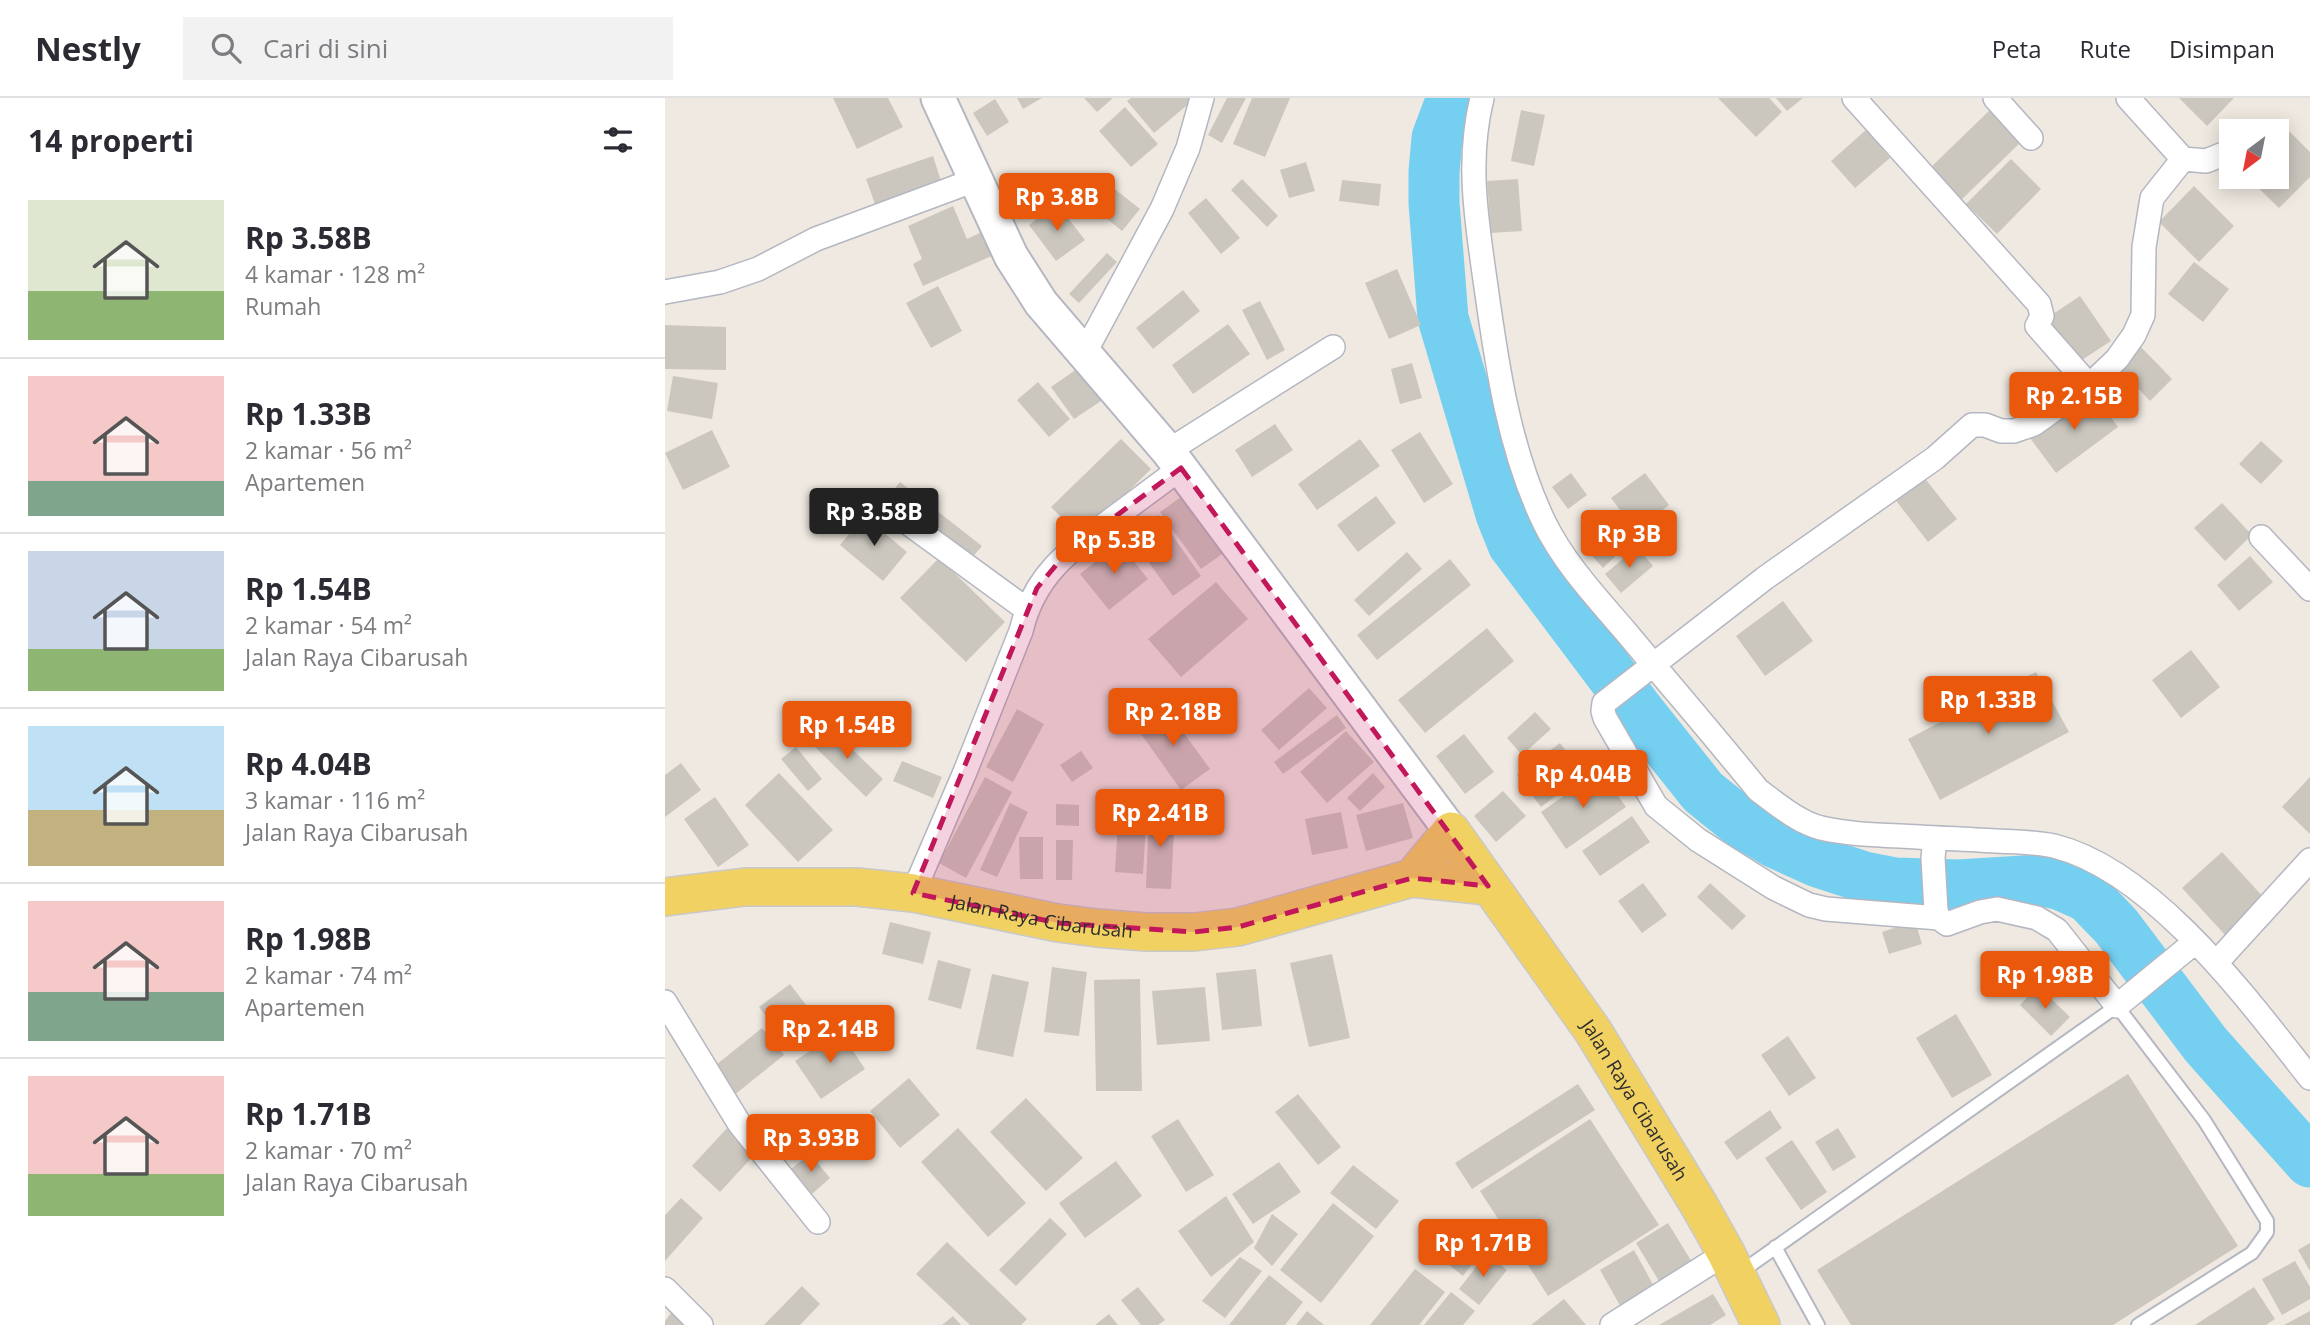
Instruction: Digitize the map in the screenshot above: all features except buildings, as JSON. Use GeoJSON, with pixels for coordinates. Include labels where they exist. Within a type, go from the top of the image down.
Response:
{"type":"FeatureCollection","features":[{"type":"Feature","properties":{"kind":"main road"},"geometry":{"type":"LineString","coordinates":[[1412,878],[1451,831]]}},
{"type":"Feature","properties":{"kind":"main road","name":"Jalan Raya Cibarusah"},"geometry":{"type":"LineString","coordinates":[[1451,831],[1593,1031],[1731,1264],[1761,1325]]}},
{"type":"Feature","properties":{"kind":"main road","name":"Jalan Raya Cibarusah"},"geometry":{"type":"LineString","coordinates":[[665,897],[745,887],[856,887],[913,892],[1058,923],[1146,932],[1194,932],[1238,926],[1412,878],[1488,886]]}},
{"type":"Feature","properties":{"kind":"street"},"geometry":{"type":"LineString","coordinates":[[938,98],[1011,256],[1041,303],[1174,460],[1451,831]]}},
{"type":"Feature","properties":{"kind":"street"},"geometry":{"type":"LineString","coordinates":[[1482,98],[1472,183],[1489,313],[1505,402],[1520,465],[1544,523],[1573,570],[1644,672],[1758,790],[1788,813],[1819,828],[1934,848],[2053,846],[2082,856],[2115,874],[2145,895],[2216,963],[2310,1078]]}},
{"type":"Feature","properties":{"kind":"street"},"geometry":{"type":"LineString","coordinates":[[1854,98],[2039,304],[2042,316],[2037,326],[2088,384]]}},
{"type":"Feature","properties":{"kind":"street"},"geometry":{"type":"LineString","coordinates":[[1995,98],[2031,138]]}},
{"type":"Feature","properties":{"kind":"street"},"geometry":{"type":"LineString","coordinates":[[2128,98],[2183,159],[2206,160],[2219,155]]}},
{"type":"Feature","properties":{"kind":"street"},"geometry":{"type":"LineString","coordinates":[[1084,354],[1162,208],[1188,148],[1200,99]]}},
{"type":"Feature","properties":{"kind":"street"},"geometry":{"type":"LineString","coordinates":[[2183,159],[2152,198],[2144,247],[2143,314],[2134,335],[2117,359],[2034,424],[2014,431],[1972,425],[1935,458],[1765,578],[1604,703],[1605,718],[1656,806],[1698,840],[1774,888],[1809,905],[1826,909],[1937,915],[1948,924],[1980,912],[1997,909],[2037,918],[2057,930],[2125,999],[2195,942]]}},
{"type":"Feature","properties":{"kind":"street"},"geometry":{"type":"LineString","coordinates":[[665,292],[720,282],[758,269],[815,239],[975,180]]}},
{"type":"Feature","properties":{"kind":"street"},"geometry":{"type":"LineString","coordinates":[[913,892],[965,772],[1021,631],[1026,609],[1037,588],[1067,552],[1174,460],[1333,347]]}},
{"type":"Feature","properties":{"kind":"street"},"geometry":{"type":"LineString","coordinates":[[882,504],[1026,609]]}},
{"type":"Feature","properties":{"kind":"street"},"geometry":{"type":"LineString","coordinates":[[2261,537],[2310,589]]}},
{"type":"Feature","properties":{"kind":"street"},"geometry":{"type":"LineString","coordinates":[[1934,848],[1937,915]]}},
{"type":"Feature","properties":{"kind":"street"},"geometry":{"type":"LineString","coordinates":[[2216,963],[2310,860]]}},
{"type":"Feature","properties":{"kind":"street"},"geometry":{"type":"LineString","coordinates":[[665,1002],[739,1123],[818,1222]]}},
{"type":"Feature","properties":{"kind":"street"},"geometry":{"type":"LineString","coordinates":[[1612,1325],[1731,1264]]}},
{"type":"Feature","properties":{"kind":"street"},"geometry":{"type":"LineString","coordinates":[[665,1290],[701,1325]]}},
{"type":"Feature","properties":{"kind":"lane"},"geometry":{"type":"LineString","coordinates":[[1731,1264],[1775,1247],[2125,999],[2267,1221],[2267,1233],[2252,1253],[2138,1325]]}},
{"type":"Feature","properties":{"kind":"lane"},"geometry":{"type":"LineString","coordinates":[[1775,1247],[1818,1325]]}},
{"type":"Feature","properties":{"kind":"highlighted area"},"geometry":{"type":"Polygon","coordinates":[[[1181,468],[1488,886],[1412,878],[1238,927],[1194,932],[1058,923],[913,893],[1037,588],[1067,552],[1181,468]]]}},
{"type":"Feature","properties":{"kind":"waterway"},"geometry":{"type":"LineString","coordinates":[[1452,98],[1437,138],[1434,172],[1443,318],[1501,514],[1513,544],[1703,792],[1739,821],[1776,843],[1818,862],[1864,877],[1895,883],[1959,885],[2040,880],[2061,885],[2088,897],[2116,926],[2206,1045],[2310,1162]]}}]}
